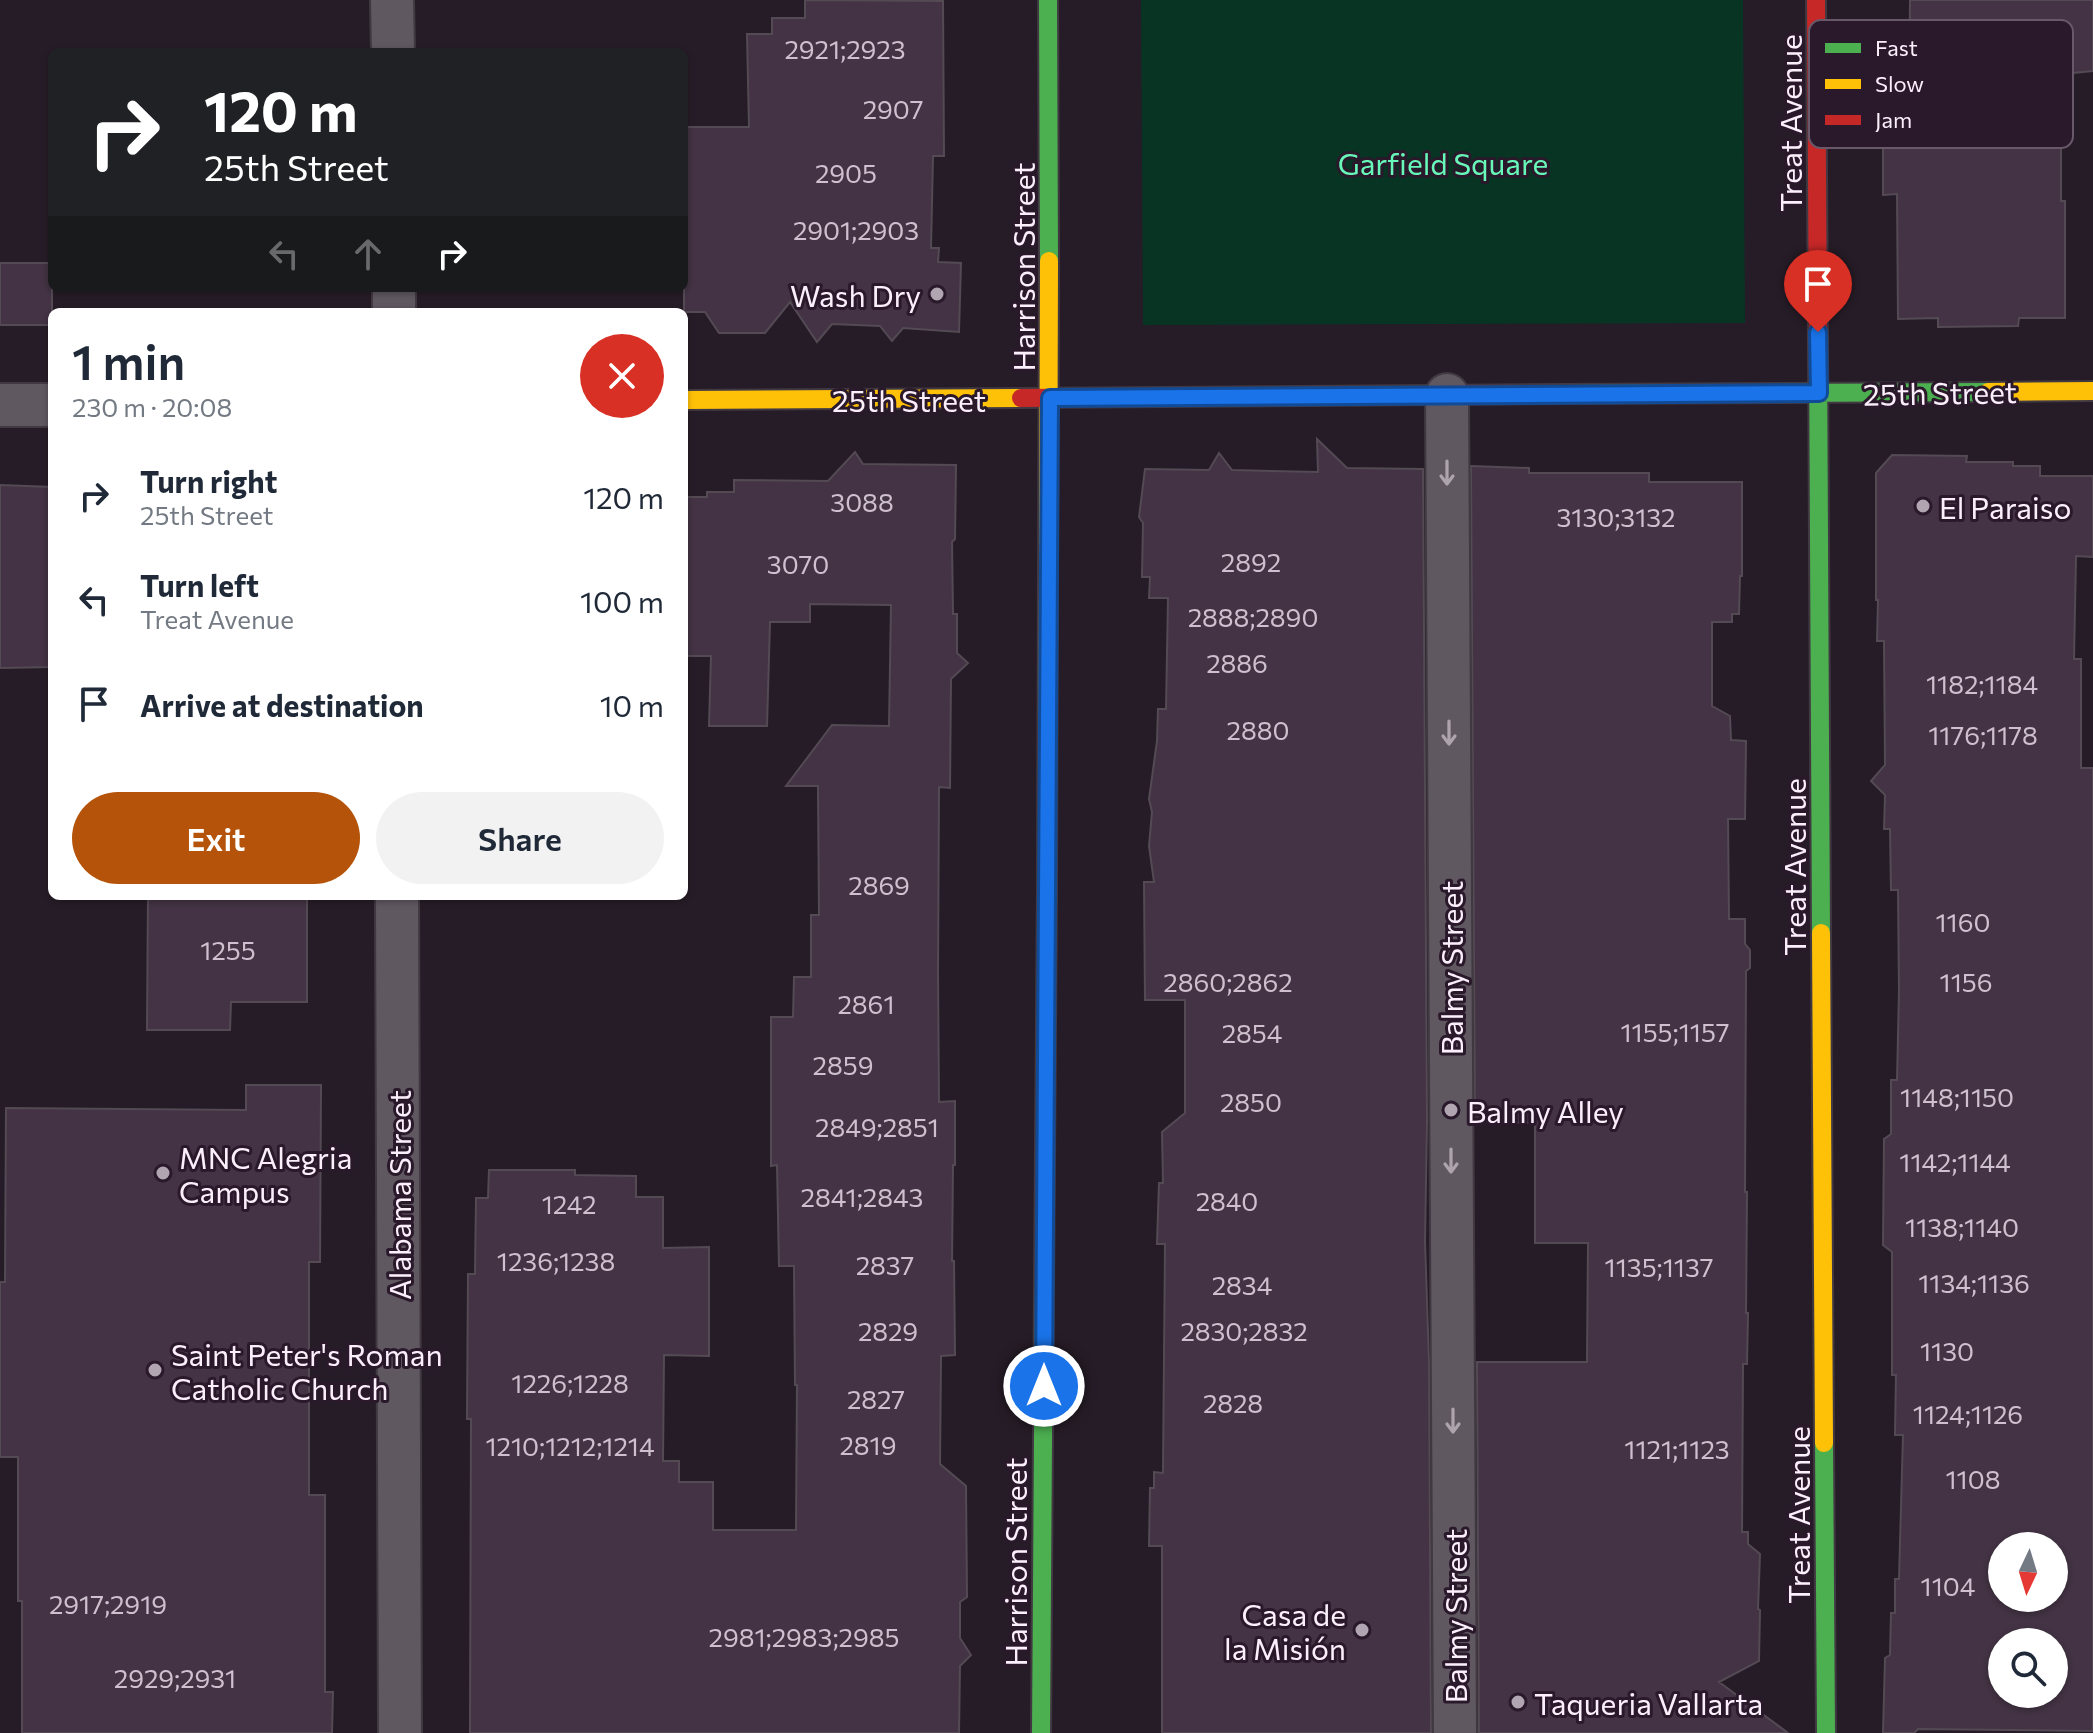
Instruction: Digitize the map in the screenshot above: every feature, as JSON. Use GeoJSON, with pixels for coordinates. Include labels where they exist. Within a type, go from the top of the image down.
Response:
{"type":"FeatureCollection","features":[{"type":"Feature","properties":{"kind":"street"},"geometry":{"type":"LineString","coordinates":[[392,0],[393,48]]}},
{"type":"Feature","properties":{"kind":"street","name":"Harrison Street"},"geometry":{"type":"LineString","coordinates":[[1041,1733],[1050,398],[1048,0]]}},
{"type":"Feature","properties":{"kind":"street","name":"Treat Avenue"},"geometry":{"type":"LineString","coordinates":[[1816,0],[1816,20]]}},
{"type":"Feature","properties":{"kind":"street","name":"Treat Avenue"},"geometry":{"type":"LineString","coordinates":[[1817,148],[1826,1733]]}},
{"type":"Feature","properties":{"kind":"street","name":"25th Street"},"geometry":{"type":"LineString","coordinates":[[688,400],[2093,391]]}},
{"type":"Feature","properties":{"kind":"street","name":"Balmy Street"},"geometry":{"type":"LineString","coordinates":[[1447,395],[1455,1733]]}},
{"type":"Feature","properties":{"kind":"street"},"geometry":{"type":"LineString","coordinates":[[0,405],[48,405]]}},
{"type":"Feature","properties":{"kind":"street","name":"Alabama Street"},"geometry":{"type":"LineString","coordinates":[[397,900],[400,1733]]}},
{"type":"Feature","properties":{"kind":"green space","name":"Garfield Square"},"geometry":{"type":"Polygon","coordinates":[[[1141,0],[1743,0],[1745,323],[1143,325],[1141,0]]]}},
{"type":"Feature","properties":{"kind":"building"},"geometry":{"type":"Polygon","coordinates":[[[805,0],[943,1],[944,156],[933,156],[931,248],[939,248],[938,262],[961,263],[959,332],[903,328],[892,341],[880,326],[832,324],[817,342],[790,302],[765,333],[719,333],[705,312],[688,312],[688,308],[684,308],[684,292],[688,292],[688,127],[749,127],[747,34],[772,34],[772,18],[805,18],[805,0]]]}},
{"type":"Feature","properties":{"kind":"building"},"geometry":{"type":"Polygon","coordinates":[[[1910,0],[2093,0],[2093,71],[2073,73],[2073,20],[1910,20],[1910,0]]]}},
{"type":"Feature","properties":{"kind":"building"},"geometry":{"type":"Polygon","coordinates":[[[1883,148],[2061,148],[2061,201],[2065,201],[2065,318],[2019,318],[2018,326],[1938,327],[1938,318],[1898,319],[1897,194],[1883,195],[1883,148]]]}},
{"type":"Feature","properties":{"kind":"building"},"geometry":{"type":"Polygon","coordinates":[[[0,263],[48,263],[48,292],[52,292],[52,308],[48,308],[48,325],[0,325],[0,263]]]}},
{"type":"Feature","properties":{"kind":"building"},"geometry":{"type":"Polygon","coordinates":[[[1317,439],[1347,468],[1423,469],[1425,1242],[1429,1362],[1431,1733],[1162,1733],[1162,1546],[1149,1546],[1150,1488],[1154,1488],[1154,1472],[1163,1473],[1165,1244],[1157,1244],[1159,1183],[1163,1183],[1162,1132],[1185,1113],[1185,1000],[1145,1000],[1144,882],[1154,882],[1149,846],[1152,812],[1149,799],[1158,709],[1166,709],[1168,598],[1149,598],[1150,577],[1142,577],[1143,523],[1139,517],[1145,469],[1209,470],[1219,453],[1232,470],[1318,472],[1317,439]]]}},
{"type":"Feature","properties":{"kind":"building"},"geometry":{"type":"Polygon","coordinates":[[[855,452],[863,464],[956,465],[955,539],[952,542],[953,614],[957,614],[957,653],[968,663],[951,679],[950,788],[939,787],[938,972],[939,1102],[955,1101],[952,1261],[955,1355],[941,1356],[940,1464],[966,1486],[967,1597],[960,1602],[960,1638],[971,1655],[960,1666],[959,1733],[470,1733],[468,1274],[475,1274],[476,1198],[488,1198],[489,1170],[575,1170],[575,1175],[636,1176],[636,1197],[663,1197],[663,1248],[709,1247],[709,1356],[664,1355],[663,1461],[679,1461],[679,1482],[713,1482],[713,1530],[796,1530],[794,1266],[779,1266],[777,1165],[771,1166],[771,1017],[793,1017],[794,977],[811,977],[811,915],[819,915],[818,786],[786,786],[832,725],[889,726],[891,605],[810,604],[810,622],[770,622],[767,726],[709,726],[711,656],[688,656],[688,497],[707,497],[707,492],[734,492],[734,480],[828,481],[855,452]]]}},
{"type":"Feature","properties":{"kind":"building"},"geometry":{"type":"Polygon","coordinates":[[[1892,455],[1967,456],[1966,462],[2013,462],[2013,466],[2040,466],[2040,476],[2093,476],[2093,557],[2076,556],[2074,659],[2081,659],[2081,768],[2093,768],[2093,1731],[1918,1729],[1914,1733],[1883,1733],[1885,1658],[1890,1655],[1895,1579],[1899,1579],[1903,1435],[1895,1435],[1892,1252],[1883,1245],[1884,1139],[1891,1134],[1891,1080],[1897,1080],[1898,890],[1891,890],[1890,829],[1884,829],[1885,795],[1871,781],[1885,765],[1884,641],[1877,641],[1876,473],[1892,455]]]}},
{"type":"Feature","properties":{"kind":"building"},"geometry":{"type":"Polygon","coordinates":[[[1471,466],[1529,468],[1529,473],[1649,473],[1649,482],[1742,482],[1739,614],[1732,614],[1732,622],[1712,622],[1712,706],[1730,716],[1731,740],[1746,741],[1745,819],[1728,819],[1729,919],[1745,919],[1745,944],[1750,950],[1750,968],[1746,971],[1748,1313],[1747,1364],[1743,1364],[1742,1532],[1748,1532],[1748,1544],[1760,1554],[1760,1610],[1759,1661],[1719,1682],[1788,1733],[1479,1733],[1477,1362],[1587,1362],[1588,1243],[1535,1243],[1535,1123],[1475,1122],[1471,466]]]}},
{"type":"Feature","properties":{"kind":"building"},"geometry":{"type":"Polygon","coordinates":[[[0,485],[48,487],[48,667],[0,668],[0,485]]]}},
{"type":"Feature","properties":{"kind":"building"},"geometry":{"type":"Polygon","coordinates":[[[148,900],[307,900],[307,1002],[231,1002],[230,1030],[147,1030],[148,900]]]}},
{"type":"Feature","properties":{"kind":"building"},"geometry":{"type":"Polygon","coordinates":[[[246,1085],[321,1085],[320,1262],[309,1262],[309,1495],[325,1495],[325,1692],[333,1692],[332,1733],[22,1733],[18,1457],[0,1457],[0,1282],[5,1282],[6,1108],[246,1110],[246,1085]]]}},
{"type":"Feature","properties":{"kind":"traffic: fast"},"geometry":{"type":"LineString","coordinates":[[1048,0],[1049,261]]}},
{"type":"Feature","properties":{"kind":"traffic: fast"},"geometry":{"type":"LineString","coordinates":[[1818,344],[1821,933]]}},
{"type":"Feature","properties":{"kind":"traffic: fast"},"geometry":{"type":"LineString","coordinates":[[1562,394],[1988,392]]}},
{"type":"Feature","properties":{"kind":"traffic: fast"},"geometry":{"type":"LineString","coordinates":[[1041,1733],[1044,1290]]}},
{"type":"Feature","properties":{"kind":"traffic: fast"},"geometry":{"type":"LineString","coordinates":[[1824,1443],[1826,1733]]}},
{"type":"Feature","properties":{"kind":"traffic: slow"},"geometry":{"type":"LineString","coordinates":[[1047,890],[1049,261]]}},
{"type":"Feature","properties":{"kind":"traffic: slow"},"geometry":{"type":"LineString","coordinates":[[1988,392],[2093,391]]}},
{"type":"Feature","properties":{"kind":"traffic: slow"},"geometry":{"type":"LineString","coordinates":[[688,400],[1021,398]]}},
{"type":"Feature","properties":{"kind":"traffic: slow"},"geometry":{"type":"LineString","coordinates":[[1821,933],[1824,1443]]}},
{"type":"Feature","properties":{"kind":"traffic: jam"},"geometry":{"type":"LineString","coordinates":[[1816,0],[1816,20]]}},
{"type":"Feature","properties":{"kind":"traffic: jam"},"geometry":{"type":"LineString","coordinates":[[1817,148],[1818,344]]}},
{"type":"Feature","properties":{"kind":"traffic: jam"},"geometry":{"type":"LineString","coordinates":[[1021,398],[1562,394]]}},
{"type":"Feature","properties":{"kind":"traffic: jam"},"geometry":{"type":"LineString","coordinates":[[1044,1290],[1047,890]]}},
{"type":"Feature","properties":{"kind":"place","name":"Wash Dry"},"geometry":{"type":"Point","coordinates":[937,294]}},
{"type":"Feature","properties":{"kind":"place","name":"El Paraiso"},"geometry":{"type":"Point","coordinates":[1923,506]}},
{"type":"Feature","properties":{"kind":"place","name":"Balmy Alley"},"geometry":{"type":"Point","coordinates":[1451,1110]}},
{"type":"Feature","properties":{"kind":"place","name":"MNC Alegria Campus"},"geometry":{"type":"Point","coordinates":[163,1173]}},
{"type":"Feature","properties":{"kind":"place","name":"Saint Peter's Roman Catholic Church"},"geometry":{"type":"Point","coordinates":[155,1370]}},
{"type":"Feature","properties":{"kind":"place","name":"Casa de la Misión"},"geometry":{"type":"Point","coordinates":[1362,1630]}},
{"type":"Feature","properties":{"kind":"place","name":"Taqueria Vallarta"},"geometry":{"type":"Point","coordinates":[1518,1702]}},
{"type":"Feature","properties":{"kind":"route"},"geometry":{"type":"LineString","coordinates":[[1044,1386],[1050,398],[1819,393],[1818,332]]}}]}
